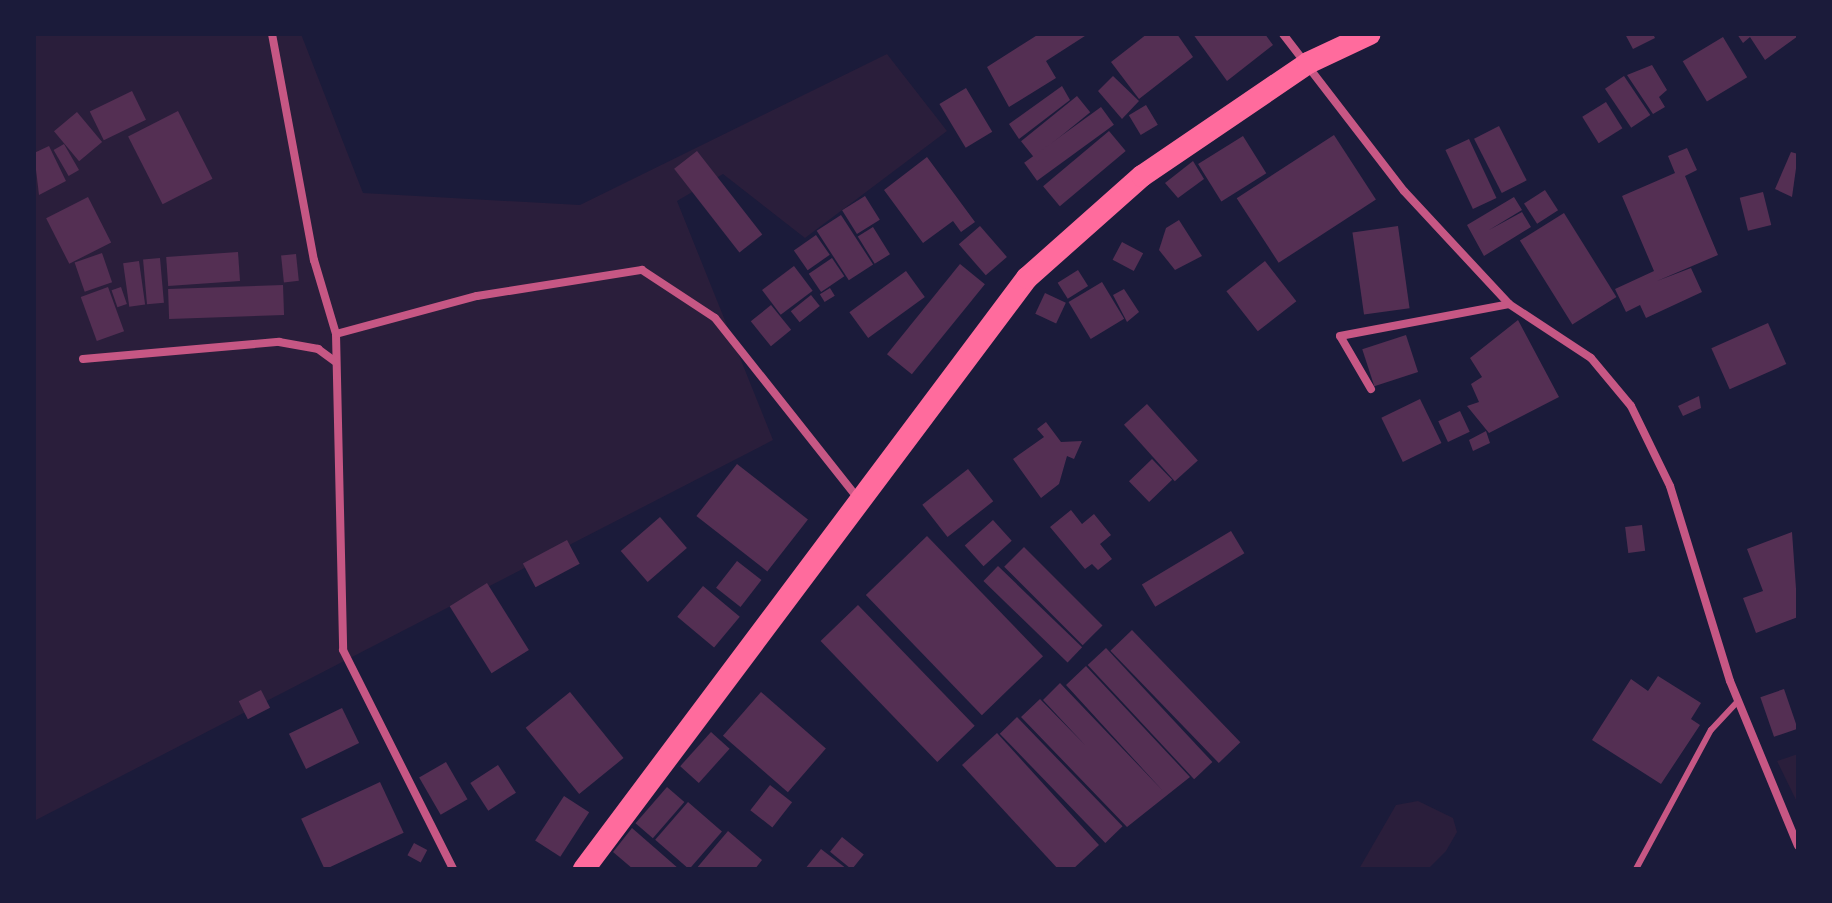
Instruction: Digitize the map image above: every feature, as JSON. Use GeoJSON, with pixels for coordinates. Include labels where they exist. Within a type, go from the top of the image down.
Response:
{"type":"FeatureCollection","features":[{"type":"Feature","properties":{"kind":"highway"},"geometry":{"type":"LineString","coordinates":[[584,869],[857,497],[1027,278],[1142,176],[1308,63],[1370,34]]}},
{"type":"Feature","properties":{"kind":"street"},"geometry":{"type":"LineString","coordinates":[[272,34],[314,260],[336,334],[343,650],[453,869]]}},
{"type":"Feature","properties":{"kind":"street"},"geometry":{"type":"LineString","coordinates":[[1283,34],[1404,191],[1509,304],[1591,358],[1631,406],[1670,486],[1738,701],[1798,846]]}},
{"type":"Feature","properties":{"kind":"street"},"geometry":{"type":"LineString","coordinates":[[336,334],[477,296],[642,270],[715,318],[857,497]]}},
{"type":"Feature","properties":{"kind":"street"},"geometry":{"type":"LineString","coordinates":[[1371,389],[1340,336],[1509,304]]}},
{"type":"Feature","properties":{"kind":"street"},"geometry":{"type":"LineString","coordinates":[[83,359],[279,342],[318,349],[336,362]]}},
{"type":"Feature","properties":{"kind":"lane"},"geometry":{"type":"LineString","coordinates":[[1636,869],[1711,730],[1738,701]]}},
{"type":"Feature","properties":{"kind":"shaded area"},"geometry":{"type":"Polygon","coordinates":[[[34,34],[301,34],[363,193],[580,205],[887,54],[947,131],[805,238],[723,174],[677,201],[773,440],[34,821],[34,34]]]}},
{"type":"Feature","properties":{"kind":"shaded area"},"geometry":{"type":"Polygon","coordinates":[[[1798,754],[1798,804],[1777,761],[1798,754]]]}},
{"type":"Feature","properties":{"kind":"shaded area"},"geometry":{"type":"Polygon","coordinates":[[[1418,801],[1453,818],[1457,832],[1446,851],[1428,869],[1359,869],[1396,805],[1418,801]]]}},
{"type":"Feature","properties":{"kind":"building"},"geometry":{"type":"Polygon","coordinates":[[[1039,34],[1088,34],[1046,61],[1056,78],[1009,107],[987,67],[1039,34]]]}},
{"type":"Feature","properties":{"kind":"building"},"geometry":{"type":"Polygon","coordinates":[[[1147,34],[1177,34],[1193,57],[1139,99],[1111,62],[1147,34]]]}},
{"type":"Feature","properties":{"kind":"building"},"geometry":{"type":"Polygon","coordinates":[[[1193,34],[1265,34],[1273,45],[1227,81],[1193,34]]]}},
{"type":"Feature","properties":{"kind":"building"},"geometry":{"type":"Polygon","coordinates":[[[1625,34],[1653,34],[1655,38],[1633,49],[1625,34]]]}},
{"type":"Feature","properties":{"kind":"building"},"geometry":{"type":"Polygon","coordinates":[[[1737,34],[1798,36],[1765,60],[1750,37],[1743,43],[1737,34]]]}},
{"type":"Feature","properties":{"kind":"building"},"geometry":{"type":"Polygon","coordinates":[[[1723,37],[1747,77],[1707,101],[1683,61],[1723,37]]]}},
{"type":"Feature","properties":{"kind":"building"},"geometry":{"type":"Polygon","coordinates":[[[1652,65],[1667,90],[1659,97],[1665,107],[1653,114],[1627,75],[1652,65]]]}},
{"type":"Feature","properties":{"kind":"building"},"geometry":{"type":"Polygon","coordinates":[[[1113,76],[1139,101],[1122,119],[1098,91],[1113,76]]]}},
{"type":"Feature","properties":{"kind":"building"},"geometry":{"type":"Polygon","coordinates":[[[1624,76],[1650,115],[1631,128],[1605,89],[1624,76]]]}},
{"type":"Feature","properties":{"kind":"building"},"geometry":{"type":"Polygon","coordinates":[[[1062,86],[1070,100],[1019,139],[1009,124],[1062,86]]]}},
{"type":"Feature","properties":{"kind":"building"},"geometry":{"type":"Polygon","coordinates":[[[966,88],[992,132],[966,148],[939,104],[966,88]]]}},
{"type":"Feature","properties":{"kind":"building"},"geometry":{"type":"Polygon","coordinates":[[[132,91],[146,120],[104,140],[90,112],[132,91]]]}},
{"type":"Feature","properties":{"kind":"building"},"geometry":{"type":"Polygon","coordinates":[[[1077,96],[1090,112],[1034,158],[1021,141],[1077,96]]]}},
{"type":"Feature","properties":{"kind":"building"},"geometry":{"type":"Polygon","coordinates":[[[1606,102],[1622,128],[1599,143],[1582,117],[1606,102]]]}},
{"type":"Feature","properties":{"kind":"building"},"geometry":{"type":"Polygon","coordinates":[[[1146,105],[1158,125],[1141,135],[1129,115],[1146,105]]]}},
{"type":"Feature","properties":{"kind":"building"},"geometry":{"type":"Polygon","coordinates":[[[1101,107],[1114,125],[1037,181],[1024,163],[1101,107]]]}},
{"type":"Feature","properties":{"kind":"building"},"geometry":{"type":"Polygon","coordinates":[[[178,111],[213,179],[163,204],[128,136],[178,111]]]}},
{"type":"Feature","properties":{"kind":"building"},"geometry":{"type":"Polygon","coordinates":[[[77,112],[102,142],[79,161],[54,131],[77,112]]]}},
{"type":"Feature","properties":{"kind":"building"},"geometry":{"type":"Polygon","coordinates":[[[1499,126],[1527,180],[1502,193],[1474,139],[1499,126]]]}},
{"type":"Feature","properties":{"kind":"building"},"geometry":{"type":"Polygon","coordinates":[[[1109,131],[1126,151],[1060,206],[1043,186],[1109,131]]]}},
{"type":"Feature","properties":{"kind":"building"},"geometry":{"type":"Polygon","coordinates":[[[1334,135],[1376,200],[1279,263],[1237,198],[1334,135]]]}},
{"type":"Feature","properties":{"kind":"building"},"geometry":{"type":"Polygon","coordinates":[[[1243,136],[1266,173],[1221,201],[1198,164],[1243,136]]]}},
{"type":"Feature","properties":{"kind":"building"},"geometry":{"type":"Polygon","coordinates":[[[1469,139],[1496,198],[1473,209],[1445,150],[1469,139]]]}},
{"type":"Feature","properties":{"kind":"building"},"geometry":{"type":"Polygon","coordinates":[[[64,144],[79,170],[69,176],[54,150],[64,144]]]}},
{"type":"Feature","properties":{"kind":"building"},"geometry":{"type":"Polygon","coordinates":[[[49,146],[66,181],[39,195],[34,153],[49,146]]]}},
{"type":"Feature","properties":{"kind":"building"},"geometry":{"type":"Polygon","coordinates":[[[1687,148],[1697,170],[1685,176],[1718,255],[1657,281],[1691,268],[1702,292],[1646,318],[1640,305],[1626,312],[1615,289],[1654,271],[1622,196],[1675,173],[1668,156],[1687,148]]]}},
{"type":"Feature","properties":{"kind":"building"},"geometry":{"type":"Polygon","coordinates":[[[697,151],[762,235],[739,252],[674,169],[697,151]]]}},
{"type":"Feature","properties":{"kind":"building"},"geometry":{"type":"Polygon","coordinates":[[[1791,152],[1798,154],[1792,197],[1775,189],[1791,152]]]}},
{"type":"Feature","properties":{"kind":"building"},"geometry":{"type":"Polygon","coordinates":[[[927,157],[975,222],[961,232],[953,221],[923,243],[884,190],[927,157]]]}},
{"type":"Feature","properties":{"kind":"building"},"geometry":{"type":"Polygon","coordinates":[[[1193,161],[1204,179],[1178,198],[1165,183],[1193,161]]]}},
{"type":"Feature","properties":{"kind":"building"},"geometry":{"type":"Polygon","coordinates":[[[1545,190],[1558,210],[1537,224],[1524,204],[1545,190]]]}},
{"type":"Feature","properties":{"kind":"building"},"geometry":{"type":"Polygon","coordinates":[[[1763,192],[1771,225],[1748,231],[1740,198],[1763,192]]]}},
{"type":"Feature","properties":{"kind":"building"},"geometry":{"type":"Polygon","coordinates":[[[865,196],[880,220],[857,234],[842,210],[865,196]]]}},
{"type":"Feature","properties":{"kind":"building"},"geometry":{"type":"Polygon","coordinates":[[[88,197],[111,242],[69,264],[46,218],[88,197]]]}},
{"type":"Feature","properties":{"kind":"building"},"geometry":{"type":"Polygon","coordinates":[[[1514,197],[1522,210],[1489,230],[1522,212],[1531,227],[1484,256],[1467,225],[1514,197]]]}},
{"type":"Feature","properties":{"kind":"building"},"geometry":{"type":"Polygon","coordinates":[[[1564,213],[1616,297],[1572,325],[1520,241],[1564,213]]]}},
{"type":"Feature","properties":{"kind":"building"},"geometry":{"type":"Polygon","coordinates":[[[841,215],[873,264],[849,280],[817,231],[841,215]]]}},
{"type":"Feature","properties":{"kind":"building"},"geometry":{"type":"Polygon","coordinates":[[[1179,220],[1202,256],[1175,270],[1159,250],[1166,228],[1179,220]]]}},
{"type":"Feature","properties":{"kind":"building"},"geometry":{"type":"Polygon","coordinates":[[[980,226],[1007,257],[986,275],[959,244],[980,226]]]}},
{"type":"Feature","properties":{"kind":"building"},"geometry":{"type":"Polygon","coordinates":[[[1398,226],[1410,308],[1364,315],[1352,232],[1398,226]]]}},
{"type":"Feature","properties":{"kind":"building"},"geometry":{"type":"Polygon","coordinates":[[[873,227],[890,254],[875,264],[858,237],[873,227]]]}},
{"type":"Feature","properties":{"kind":"building"},"geometry":{"type":"Polygon","coordinates":[[[816,235],[830,255],[808,270],[794,250],[816,235]]]}},
{"type":"Feature","properties":{"kind":"building"},"geometry":{"type":"Polygon","coordinates":[[[1122,242],[1143,253],[1134,271],[1113,260],[1122,242]]]}},
{"type":"Feature","properties":{"kind":"building"},"geometry":{"type":"Polygon","coordinates":[[[238,252],[240,281],[168,286],[166,257],[238,252]]]}},
{"type":"Feature","properties":{"kind":"building"},"geometry":{"type":"Polygon","coordinates":[[[102,253],[112,282],[85,292],[75,262],[102,253]]]}},
{"type":"Feature","properties":{"kind":"building"},"geometry":{"type":"Polygon","coordinates":[[[296,254],[299,281],[284,282],[281,256],[296,254]]]}},
{"type":"Feature","properties":{"kind":"building"},"geometry":{"type":"Polygon","coordinates":[[[160,258],[164,303],[147,304],[143,259],[160,258]]]}},
{"type":"Feature","properties":{"kind":"building"},"geometry":{"type":"Polygon","coordinates":[[[832,258],[844,276],[821,292],[809,274],[832,258]]]}},
{"type":"Feature","properties":{"kind":"building"},"geometry":{"type":"Polygon","coordinates":[[[139,261],[145,305],[129,307],[123,263],[139,261]]]}},
{"type":"Feature","properties":{"kind":"building"},"geometry":{"type":"Polygon","coordinates":[[[1265,261],[1296,301],[1258,331],[1226,291],[1265,261]]]}},
{"type":"Feature","properties":{"kind":"building"},"geometry":{"type":"Polygon","coordinates":[[[960,264],[985,284],[912,374],[887,354],[960,264]]]}},
{"type":"Feature","properties":{"kind":"building"},"geometry":{"type":"Polygon","coordinates":[[[794,266],[813,291],[781,315],[762,290],[794,266]]]}},
{"type":"Feature","properties":{"kind":"building"},"geometry":{"type":"Polygon","coordinates":[[[1078,270],[1088,286],[1068,299],[1058,283],[1078,270]]]}},
{"type":"Feature","properties":{"kind":"building"},"geometry":{"type":"Polygon","coordinates":[[[906,271],[925,297],[868,338],[849,312],[906,271]]]}},
{"type":"Feature","properties":{"kind":"building"},"geometry":{"type":"Polygon","coordinates":[[[1102,282],[1124,319],[1091,339],[1069,302],[1102,282]]]}},
{"type":"Feature","properties":{"kind":"building"},"geometry":{"type":"Polygon","coordinates":[[[283,285],[284,315],[169,319],[168,289],[283,285]]]}},
{"type":"Feature","properties":{"kind":"building"},"geometry":{"type":"Polygon","coordinates":[[[108,287],[124,331],[97,341],[81,297],[108,287]]]}},
{"type":"Feature","properties":{"kind":"building"},"geometry":{"type":"Polygon","coordinates":[[[121,287],[127,304],[117,307],[112,290],[121,287]]]}},
{"type":"Feature","properties":{"kind":"building"},"geometry":{"type":"Polygon","coordinates":[[[830,288],[835,296],[825,302],[820,294],[830,288]]]}},
{"type":"Feature","properties":{"kind":"building"},"geometry":{"type":"Polygon","coordinates":[[[1124,289],[1139,312],[1127,322],[1113,295],[1124,289]]]}},
{"type":"Feature","properties":{"kind":"building"},"geometry":{"type":"Polygon","coordinates":[[[1045,293],[1066,303],[1056,324],[1035,314],[1045,293]]]}},
{"type":"Feature","properties":{"kind":"building"},"geometry":{"type":"Polygon","coordinates":[[[811,295],[820,306],[800,322],[791,311],[811,295]]]}},
{"type":"Feature","properties":{"kind":"building"},"geometry":{"type":"Polygon","coordinates":[[[771,305],[791,330],[771,346],[751,321],[771,305]]]}},
{"type":"Feature","properties":{"kind":"building"},"geometry":{"type":"Polygon","coordinates":[[[1518,320],[1559,397],[1489,433],[1467,406],[1479,402],[1471,384],[1482,377],[1470,358],[1518,320]]]}},
{"type":"Feature","properties":{"kind":"building"},"geometry":{"type":"Polygon","coordinates":[[[1768,323],[1786,364],[1730,389],[1711,348],[1768,323]]]}},
{"type":"Feature","properties":{"kind":"building"},"geometry":{"type":"Polygon","coordinates":[[[1406,335],[1418,372],[1374,386],[1362,349],[1406,335]]]}},
{"type":"Feature","properties":{"kind":"building"},"geometry":{"type":"Polygon","coordinates":[[[1699,396],[1701,408],[1683,416],[1678,406],[1699,396]]]}},
{"type":"Feature","properties":{"kind":"building"},"geometry":{"type":"Polygon","coordinates":[[[1420,399],[1441,443],[1403,462],[1381,418],[1420,399]]]}},
{"type":"Feature","properties":{"kind":"building"},"geometry":{"type":"Polygon","coordinates":[[[1147,404],[1198,460],[1175,481],[1124,425],[1147,404]]]}},
{"type":"Feature","properties":{"kind":"building"},"geometry":{"type":"Polygon","coordinates":[[[1460,411],[1470,432],[1448,442],[1438,421],[1460,411]]]}},
{"type":"Feature","properties":{"kind":"building"},"geometry":{"type":"Polygon","coordinates":[[[1046,422],[1061,442],[1082,441],[1074,459],[1067,456],[1059,484],[1041,498],[1013,459],[1044,437],[1037,429],[1046,422]]]}},
{"type":"Feature","properties":{"kind":"building"},"geometry":{"type":"Polygon","coordinates":[[[1486,431],[1490,443],[1473,451],[1469,440],[1486,431]]]}},
{"type":"Feature","properties":{"kind":"building"},"geometry":{"type":"Polygon","coordinates":[[[1152,459],[1172,480],[1149,502],[1129,481],[1152,459]]]}},
{"type":"Feature","properties":{"kind":"building"},"geometry":{"type":"Polygon","coordinates":[[[737,464],[808,519],[767,571],[696,516],[737,464]]]}},
{"type":"Feature","properties":{"kind":"building"},"geometry":{"type":"Polygon","coordinates":[[[968,469],[993,501],[948,537],[922,505],[968,469]]]}},
{"type":"Feature","properties":{"kind":"building"},"geometry":{"type":"Polygon","coordinates":[[[1071,510],[1082,524],[1094,514],[1111,535],[1100,544],[1112,559],[1098,570],[1092,564],[1085,569],[1050,527],[1071,510]]]}},
{"type":"Feature","properties":{"kind":"building"},"geometry":{"type":"Polygon","coordinates":[[[660,517],[687,548],[648,582],[621,551],[660,517]]]}},
{"type":"Feature","properties":{"kind":"building"},"geometry":{"type":"Polygon","coordinates":[[[993,520],[1012,541],[983,566],[965,545],[993,520]]]}},
{"type":"Feature","properties":{"kind":"building"},"geometry":{"type":"Polygon","coordinates":[[[1642,525],[1645,551],[1628,553],[1625,527],[1642,525]]]}},
{"type":"Feature","properties":{"kind":"building"},"geometry":{"type":"Polygon","coordinates":[[[1231,531],[1244,553],[1155,607],[1142,585],[1231,531]]]}},
{"type":"Feature","properties":{"kind":"building"},"geometry":{"type":"Polygon","coordinates":[[[1792,532],[1798,617],[1756,633],[1743,598],[1763,591],[1747,549],[1792,532]]]}},
{"type":"Feature","properties":{"kind":"building"},"geometry":{"type":"Polygon","coordinates":[[[927,536],[1043,656],[982,715],[866,595],[927,536]]]}},
{"type":"Feature","properties":{"kind":"building"},"geometry":{"type":"Polygon","coordinates":[[[567,540],[580,564],[536,587],[523,563],[567,540]]]}},
{"type":"Feature","properties":{"kind":"building"},"geometry":{"type":"Polygon","coordinates":[[[1024,547],[1102,625],[1083,645],[1004,567],[1024,547]]]}},
{"type":"Feature","properties":{"kind":"building"},"geometry":{"type":"Polygon","coordinates":[[[737,561],[761,580],[740,607],[716,588],[737,561]]]}},
{"type":"Feature","properties":{"kind":"building"},"geometry":{"type":"Polygon","coordinates":[[[998,566],[1082,647],[1068,662],[983,581],[998,566]]]}},
{"type":"Feature","properties":{"kind":"building"},"geometry":{"type":"Polygon","coordinates":[[[487,583],[529,650],[492,673],[450,606],[487,583]]]}},
{"type":"Feature","properties":{"kind":"building"},"geometry":{"type":"Polygon","coordinates":[[[703,586],[740,617],[714,647],[677,617],[703,586]]]}},
{"type":"Feature","properties":{"kind":"building"},"geometry":{"type":"Polygon","coordinates":[[[858,605],[975,726],[937,762],[821,641],[858,605]]]}},
{"type":"Feature","properties":{"kind":"building"},"geometry":{"type":"Polygon","coordinates":[[[1132,630],[1240,742],[1219,763],[1110,651],[1132,630]]]}},
{"type":"Feature","properties":{"kind":"building"},"geometry":{"type":"Polygon","coordinates":[[[1106,648],[1212,762],[1194,779],[1088,665],[1106,648]]]}},
{"type":"Feature","properties":{"kind":"building"},"geometry":{"type":"Polygon","coordinates":[[[1086,666],[1190,777],[1127,827],[1021,717],[1040,699],[1085,745],[1043,700],[1060,683],[1163,791],[1066,685],[1086,666]]]}},
{"type":"Feature","properties":{"kind":"building"},"geometry":{"type":"Polygon","coordinates":[[[1658,676],[1701,703],[1691,719],[1700,725],[1661,784],[1592,740],[1631,679],[1648,691],[1658,676]]]}},
{"type":"Feature","properties":{"kind":"building"},"geometry":{"type":"Polygon","coordinates":[[[1784,689],[1798,729],[1774,737],[1760,697],[1784,689]]]}},
{"type":"Feature","properties":{"kind":"building"},"geometry":{"type":"Polygon","coordinates":[[[261,690],[270,708],[248,719],[239,701],[261,690]]]}},
{"type":"Feature","properties":{"kind":"building"},"geometry":{"type":"Polygon","coordinates":[[[570,692],[623,758],[579,794],[526,728],[570,692]]]}},
{"type":"Feature","properties":{"kind":"building"},"geometry":{"type":"Polygon","coordinates":[[[761,692],[826,748],[788,792],[723,736],[761,692]]]}},
{"type":"Feature","properties":{"kind":"building"},"geometry":{"type":"Polygon","coordinates":[[[342,708],[359,743],[306,769],[289,734],[342,708]]]}},
{"type":"Feature","properties":{"kind":"building"},"geometry":{"type":"Polygon","coordinates":[[[1017,717],[1123,826],[1105,843],[1000,734],[1017,717]]]}},
{"type":"Feature","properties":{"kind":"building"},"geometry":{"type":"Polygon","coordinates":[[[711,732],[730,749],[699,783],[680,766],[711,732]]]}},
{"type":"Feature","properties":{"kind":"building"},"geometry":{"type":"Polygon","coordinates":[[[997,733],[1099,845],[1073,869],[1058,869],[962,765],[997,733]]]}},
{"type":"Feature","properties":{"kind":"building"},"geometry":{"type":"Polygon","coordinates":[[[446,762],[467,799],[441,815],[419,778],[446,762]]]}},
{"type":"Feature","properties":{"kind":"building"},"geometry":{"type":"Polygon","coordinates":[[[498,765],[516,793],[488,811],[470,783],[498,765]]]}},
{"type":"Feature","properties":{"kind":"building"},"geometry":{"type":"Polygon","coordinates":[[[380,782],[404,833],[325,869],[301,819],[380,782]]]}},
{"type":"Feature","properties":{"kind":"building"},"geometry":{"type":"Polygon","coordinates":[[[770,785],[792,802],[772,827],[750,810],[770,785]]]}},
{"type":"Feature","properties":{"kind":"building"},"geometry":{"type":"Polygon","coordinates":[[[667,787],[684,802],[653,838],[636,823],[667,787]]]}},
{"type":"Feature","properties":{"kind":"building"},"geometry":{"type":"Polygon","coordinates":[[[564,796],[589,812],[560,857],[535,840],[564,796]]]}},
{"type":"Feature","properties":{"kind":"building"},"geometry":{"type":"Polygon","coordinates":[[[688,802],[722,832],[689,869],[655,840],[688,802]]]}},
{"type":"Feature","properties":{"kind":"building"},"geometry":{"type":"Polygon","coordinates":[[[632,828],[679,869],[633,869],[613,852],[632,828]]]}},
{"type":"Feature","properties":{"kind":"building"},"geometry":{"type":"Polygon","coordinates":[[[728,831],[762,860],[755,869],[696,869],[728,831]]]}},
{"type":"Feature","properties":{"kind":"building"},"geometry":{"type":"Polygon","coordinates":[[[842,837],[864,855],[851,869],[830,852],[842,837]]]}},
{"type":"Feature","properties":{"kind":"building"},"geometry":{"type":"Polygon","coordinates":[[[414,843],[427,850],[421,862],[407,855],[414,843]]]}},
{"type":"Feature","properties":{"kind":"building"},"geometry":{"type":"Polygon","coordinates":[[[821,849],[847,869],[805,869],[821,849]]]}}]}
